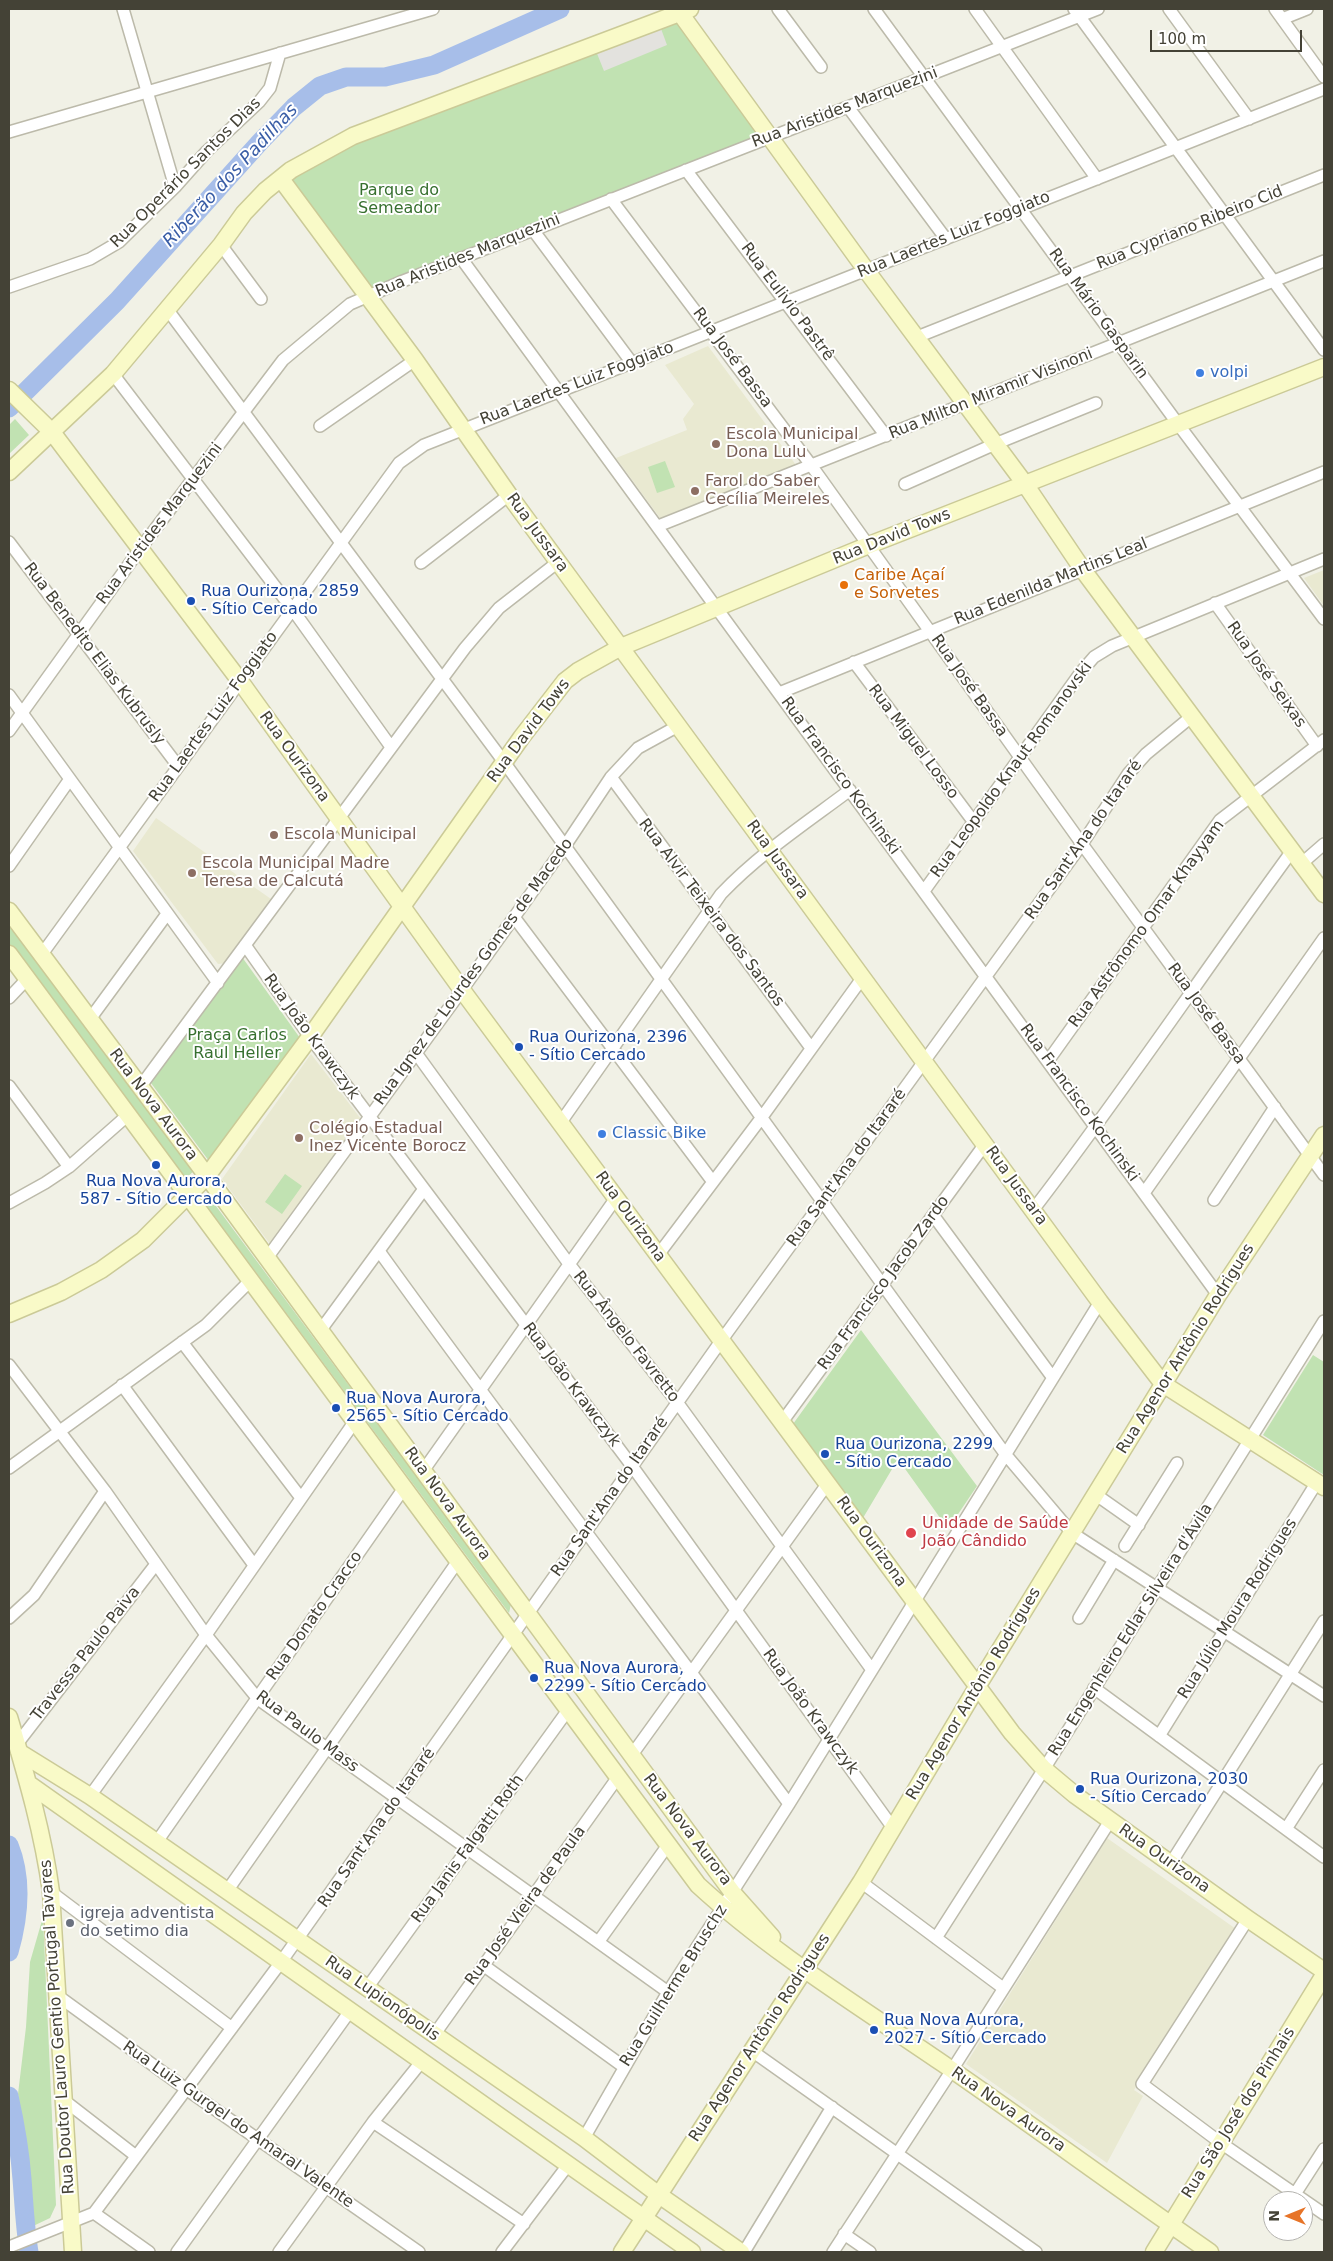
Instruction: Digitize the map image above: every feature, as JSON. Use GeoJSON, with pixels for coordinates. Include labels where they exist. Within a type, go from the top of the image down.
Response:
{"type":"FeatureCollection","features":[{"type":"Feature","properties":{"kind":"street"},"geometry":{"type":"LineString","coordinates":[[123,9],[175,187]]}},
{"type":"Feature","properties":{"kind":"street"},"geometry":{"type":"LineString","coordinates":[[9,132],[280,53],[403,13],[433,9]]}},
{"type":"Feature","properties":{"kind":"street"},"geometry":{"type":"LineString","coordinates":[[778,9],[821,67]]}},
{"type":"Feature","properties":{"kind":"street","name":"Rua Mário Gasparin"},"geometry":{"type":"LineString","coordinates":[[874,9],[1120,342],[1178,424],[1324,618]]}},
{"type":"Feature","properties":{"kind":"street"},"geometry":{"type":"LineString","coordinates":[[975,9],[1096,179]]}},
{"type":"Feature","properties":{"kind":"street","name":"Rua Aristides Marquezini"},"geometry":{"type":"LineString","coordinates":[[9,731],[140,550],[283,360],[350,304],[461,258],[1003,46],[1077,12],[1098,9]]}},
{"type":"Feature","properties":{"kind":"street"},"geometry":{"type":"LineString","coordinates":[[1169,9],[1249,119]]}},
{"type":"Feature","properties":{"kind":"street"},"geometry":{"type":"LineString","coordinates":[[1275,9],[1324,77]]}},
{"type":"Feature","properties":{"kind":"street"},"geometry":{"type":"LineString","coordinates":[[1282,19],[1307,9]]}},
{"type":"Feature","properties":{"kind":"street"},"geometry":{"type":"LineString","coordinates":[[9,472],[114,374],[221,245],[244,213],[291,170],[354,136],[685,11],[769,137],[996,444],[1083,570],[1324,894]]}},
{"type":"Feature","properties":{"kind":"street"},"geometry":{"type":"LineString","coordinates":[[1077,12],[1324,350]]}},
{"type":"Feature","properties":{"kind":"street","name":"Rua Operário Santos Dias"},"geometry":{"type":"LineString","coordinates":[[9,286],[90,259],[110,249],[126,236],[175,187],[207,151],[265,96],[274,78],[280,53]]}},
{"type":"Feature","properties":{"kind":"street","name":"Rua Laertes Luiz Foggiato"},"geometry":{"type":"LineString","coordinates":[[42,954],[399,464],[424,445],[1324,88]]}},
{"type":"Feature","properties":{"kind":"street"},"geometry":{"type":"LineString","coordinates":[[848,107],[946,239]]}},
{"type":"Feature","properties":{"kind":"street","name":"Rua Eulivio Pastrê"},"geometry":{"type":"LineString","coordinates":[[686,170],[886,436]]}},
{"type":"Feature","properties":{"kind":"street","name":"Rua Cypriano Ribeiro Cid"},"geometry":{"type":"LineString","coordinates":[[917,337],[1324,175]]}},
{"type":"Feature","properties":{"kind":"street","name":"Rua Jussara"},"geometry":{"type":"LineString","coordinates":[[281,179],[415,360],[509,495],[678,726],[1100,1302],[1163,1384],[1321,1484]]}},
{"type":"Feature","properties":{"kind":"street","name":"Rua José Bassa"},"geometry":{"type":"LineString","coordinates":[[611,199],[812,465],[1082,844],[1324,1175]]}},
{"type":"Feature","properties":{"kind":"street"},"geometry":{"type":"LineString","coordinates":[[533,230],[632,363]]}},
{"type":"Feature","properties":{"kind":"street"},"geometry":{"type":"LineString","coordinates":[[221,245],[261,299]]}},
{"type":"Feature","properties":{"kind":"street","name":"Rua Francisco Kochinski"},"geometry":{"type":"LineString","coordinates":[[461,258],[1218,1295]]}},
{"type":"Feature","properties":{"kind":"street","name":"Rua Milton Miramir Visinoni"},"geometry":{"type":"LineString","coordinates":[[658,526],[1324,261]]}},
{"type":"Feature","properties":{"kind":"street"},"geometry":{"type":"LineString","coordinates":[[168,309],[441,680],[504,762],[1006,1455],[1072,1532],[1324,1696]]}},
{"type":"Feature","properties":{"kind":"street"},"geometry":{"type":"LineString","coordinates":[[320,426],[415,360]]}},
{"type":"Feature","properties":{"kind":"street","name":"Rua David Tows"},"geometry":{"type":"LineString","coordinates":[[9,1314],[61,1292],[101,1270],[143,1240],[207,1176],[310,1038],[504,762],[565,681],[578,671],[621,647],[869,545],[1324,367]]}},
{"type":"Feature","properties":{"kind":"street"},"geometry":{"type":"LineString","coordinates":[[114,374],[293,610],[391,747]]}},
{"type":"Feature","properties":{"kind":"street","name":"Rua Ourizona"},"geometry":{"type":"LineString","coordinates":[[9,390],[33,414],[47,437],[64,447],[240,681],[462,990],[1012,1733],[1044,1769],[1110,1821],[1324,1973]]}},
{"type":"Feature","properties":{"kind":"street"},"geometry":{"type":"LineString","coordinates":[[905,484],[1096,403]]}},
{"type":"Feature","properties":{"kind":"street","name":"Rua Edenilda Martins Leal"},"geometry":{"type":"LineString","coordinates":[[779,693],[1324,472]]}},
{"type":"Feature","properties":{"kind":"street"},"geometry":{"type":"LineString","coordinates":[[421,563],[509,495]]}},
{"type":"Feature","properties":{"kind":"street","name":"Rua Benedito Elias Kubrusly"},"geometry":{"type":"LineString","coordinates":[[9,542],[178,766]]}},
{"type":"Feature","properties":{"kind":"street","name":"Rua Leopoldo Knaut Romanovski"},"geometry":{"type":"LineString","coordinates":[[924,891],[1019,756],[1094,657],[1112,646],[1324,559]]}},
{"type":"Feature","properties":{"kind":"street"},"geometry":{"type":"LineString","coordinates":[[140,1087],[465,648],[499,608],[558,562]]}},
{"type":"Feature","properties":{"kind":"street","name":"Rua José Seixas"},"geometry":{"type":"LineString","coordinates":[[1215,603],[1320,743]]}},
{"type":"Feature","properties":{"kind":"street","name":"Rua Miguel Losso"},"geometry":{"type":"LineString","coordinates":[[854,662],[973,821]]}},
{"type":"Feature","properties":{"kind":"street"},"geometry":{"type":"LineString","coordinates":[[9,695],[218,983]]}},
{"type":"Feature","properties":{"kind":"street","name":"Rua Sant'Ana do Itararé"},"geometry":{"type":"LineString","coordinates":[[94,2213],[297,1940],[677,1402],[1082,844],[1128,774],[1146,754],[1191,717]]}},
{"type":"Feature","properties":{"kind":"street","name":"Rua Ignez de Lourdes Gomes de Macedo"},"geometry":{"type":"LineString","coordinates":[[267,1258],[565,846],[611,777],[638,748],[678,726]]}},
{"type":"Feature","properties":{"kind":"street","name":"Rua Astrônomo Omar Khayyam"},"geometry":{"type":"LineString","coordinates":[[1048,1061],[1220,820],[1320,743]]}},
{"type":"Feature","properties":{"kind":"street","name":"Rua Alvir Teixeira dos Santos"},"geometry":{"type":"LineString","coordinates":[[611,777],[812,1048]]}},
{"type":"Feature","properties":{"kind":"street"},"geometry":{"type":"LineString","coordinates":[[9,866],[70,779]]}},
{"type":"Feature","properties":{"kind":"street"},"geometry":{"type":"LineString","coordinates":[[561,1122],[721,894],[741,874],[770,850],[850,790]]}},
{"type":"Feature","properties":{"kind":"street"},"geometry":{"type":"LineString","coordinates":[[1033,1210],[1096,1128],[1190,992],[1296,857],[1324,844]]}},
{"type":"Feature","properties":{"kind":"street","name":"Rua Nova Aurora"},"geometry":{"type":"LineString","coordinates":[[9,911],[207,1176],[732,1892],[773,1938],[804,1968]]}},
{"type":"Feature","properties":{"kind":"street"},"geometry":{"type":"LineString","coordinates":[[90,1019],[168,914]]}},
{"type":"Feature","properties":{"kind":"street"},"geometry":{"type":"LineString","coordinates":[[514,917],[714,1182]]}},
{"type":"Feature","properties":{"kind":"street"},"geometry":{"type":"LineString","coordinates":[[1144,1192],[1324,938]]}},
{"type":"Feature","properties":{"kind":"street","name":"Rua João Krawczyk"},"geometry":{"type":"LineString","coordinates":[[245,946],[310,1038],[632,1466],[893,1828]]}},
{"type":"Feature","properties":{"kind":"street","name":"Rua Nova Aurora"},"geometry":{"type":"LineString","coordinates":[[9,954],[698,1885],[722,1908],[804,1968],[1210,2252]]}},
{"type":"Feature","properties":{"kind":"street"},"geometry":{"type":"LineString","coordinates":[[658,1255],[762,1117],[863,976]]}},
{"type":"Feature","properties":{"kind":"street"},"geometry":{"type":"LineString","coordinates":[[9,998],[28,979]]}},
{"type":"Feature","properties":{"kind":"street"},"geometry":{"type":"LineString","coordinates":[[83,1054],[89,1056],[97,1052],[101,1045],[102,1036]]}},
{"type":"Feature","properties":{"kind":"street","name":"Rua Ângelo Favretto"},"geometry":{"type":"LineString","coordinates":[[416,1053],[569,1264],[677,1402],[872,1670]]}},
{"type":"Feature","properties":{"kind":"street"},"geometry":{"type":"LineString","coordinates":[[99,1076],[101,1066],[106,1060],[110,1056],[117,1056]]}},
{"type":"Feature","properties":{"kind":"street"},"geometry":{"type":"LineString","coordinates":[[9,1086],[69,1167]]}},
{"type":"Feature","properties":{"kind":"street"},"geometry":{"type":"LineString","coordinates":[[1214,1200],[1275,1108]]}},
{"type":"Feature","properties":{"kind":"street"},"geometry":{"type":"LineString","coordinates":[[9,1203],[45,1184],[69,1167],[128,1115]]}},
{"type":"Feature","properties":{"kind":"street","name":"Rua Agenor Antônio Rodrigues"},"geometry":{"type":"LineString","coordinates":[[622,2252],[861,1882],[977,1688],[1218,1295],[1324,1135]]}},
{"type":"Feature","properties":{"kind":"street","name":"Rua Francisco Jacob Zardo"},"geometry":{"type":"LineString","coordinates":[[782,1422],[882,1283],[986,1144]]}},
{"type":"Feature","properties":{"kind":"street"},"geometry":{"type":"LineString","coordinates":[[320,1331],[424,1189]]}},
{"type":"Feature","properties":{"kind":"street"},"geometry":{"type":"LineString","coordinates":[[423,1471],[616,1198]]}},
{"type":"Feature","properties":{"kind":"street"},"geometry":{"type":"LineString","coordinates":[[933,1215],[1053,1378]]}},
{"type":"Feature","properties":{"kind":"street"},"geometry":{"type":"LineString","coordinates":[[379,1251],[479,1391],[586,1530],[789,1804]]}},
{"type":"Feature","properties":{"kind":"street"},"geometry":{"type":"LineString","coordinates":[[9,1468],[206,1325],[251,1280]]}},
{"type":"Feature","properties":{"kind":"street","name":"Rua Guilherme Bruschz"},"geometry":{"type":"LineString","coordinates":[[584,2138],[668,1992],[789,1804],[1100,1302]]}},
{"type":"Feature","properties":{"kind":"street","name":"Rua Engenheiro Edlar Silveira d'Ávila"},"geometry":{"type":"LineString","coordinates":[[936,1938],[1324,1321]]}},
{"type":"Feature","properties":{"kind":"street"},"geometry":{"type":"LineString","coordinates":[[182,1342],[301,1498]]}},
{"type":"Feature","properties":{"kind":"street","name":"Rua Paulo Mass"},"geometry":{"type":"LineString","coordinates":[[9,1365],[105,1491],[206,1635],[258,1699],[668,1992]]}},
{"type":"Feature","properties":{"kind":"street"},"geometry":{"type":"LineString","coordinates":[[328,1385],[348,1369]]}},
{"type":"Feature","properties":{"kind":"street"},"geometry":{"type":"LineString","coordinates":[[122,1385],[254,1565]]}},
{"type":"Feature","properties":{"kind":"street"},"geometry":{"type":"LineString","coordinates":[[90,1796],[206,1635],[355,1421]]}},
{"type":"Feature","properties":{"kind":"street"},"geometry":{"type":"LineString","coordinates":[[1125,1546],[1177,1463]]}},
{"type":"Feature","properties":{"kind":"street"},"geometry":{"type":"LineString","coordinates":[[631,1756],[828,1483]]}},
{"type":"Feature","properties":{"kind":"street","name":"Rua Júlio Moura Rodrigues"},"geometry":{"type":"LineString","coordinates":[[1160,1736],[1224,1632],[1321,1484]]}},
{"type":"Feature","properties":{"kind":"street","name":"Rua Donato Cracco"},"geometry":{"type":"LineString","coordinates":[[156,1843],[404,1488]]}},
{"type":"Feature","properties":{"kind":"street"},"geometry":{"type":"LineString","coordinates":[[9,1618],[34,1596],[105,1491]]}},
{"type":"Feature","properties":{"kind":"street"},"geometry":{"type":"LineString","coordinates":[[1095,1494],[1139,1524]]}},
{"type":"Feature","properties":{"kind":"street"},"geometry":{"type":"LineString","coordinates":[[1079,1618],[1114,1560]]}},
{"type":"Feature","properties":{"kind":"street"},"geometry":{"type":"LineString","coordinates":[[227,1891],[458,1561]]}},
{"type":"Feature","properties":{"kind":"street","name":"Travessa Paulo Paiva"},"geometry":{"type":"LineString","coordinates":[[18,1748],[156,1564]]}},
{"type":"Feature","properties":{"kind":"street"},"geometry":{"type":"LineString","coordinates":[[1171,1864],[1324,1621]]}},
{"type":"Feature","properties":{"kind":"street"},"geometry":{"type":"LineString","coordinates":[[1094,1688],[1324,1857]]}},
{"type":"Feature","properties":{"kind":"street","name":"Rua Janis Falgatti Roth"},"geometry":{"type":"LineString","coordinates":[[367,1988],[568,1710]]}},
{"type":"Feature","properties":{"kind":"street","name":"Rua Doutor Lauro Gentio Portugal Tavares"},"geometry":{"type":"LineString","coordinates":[[9,1717],[29,1784],[46,1854],[51,1892],[74,2252]]}},
{"type":"Feature","properties":{"kind":"street","name":"Rua Lupionópolis"},"geometry":{"type":"LineString","coordinates":[[18,1748],[584,2138],[659,2195],[742,2252]]}},
{"type":"Feature","properties":{"kind":"street"},"geometry":{"type":"LineString","coordinates":[[1286,1829],[1324,1770]]}},
{"type":"Feature","properties":{"kind":"street","name":"Rua José Vieira de Paula"},"geometry":{"type":"LineString","coordinates":[[434,2034],[618,1777]]}},
{"type":"Feature","properties":{"kind":"street","name":"Rua Lupionópolis"},"geometry":{"type":"LineString","coordinates":[[29,1784],[692,2252]]}},
{"type":"Feature","properties":{"kind":"street"},"geometry":{"type":"LineString","coordinates":[[833,2252],[952,2070],[1110,1821]]}},
{"type":"Feature","properties":{"kind":"street","name":"Rua Nova Aurora"},"geometry":{"type":"LineString","coordinates":[[599,1941],[668,1845]]}},
{"type":"Feature","properties":{"kind":"street"},"geometry":{"type":"LineString","coordinates":[[861,1882],[1003,1988]]}},
{"type":"Feature","properties":{"kind":"street"},"geometry":{"type":"LineString","coordinates":[[51,1892],[232,2028]]}},
{"type":"Feature","properties":{"kind":"street"},"geometry":{"type":"LineString","coordinates":[[1248,1919],[1142,2084],[1221,2143],[1291,2191]]}},
{"type":"Feature","properties":{"kind":"street"},"geometry":{"type":"LineString","coordinates":[[484,1965],[624,2067]]}},
{"type":"Feature","properties":{"kind":"street","name":"Rua São José dos Pinhais"},"geometry":{"type":"LineString","coordinates":[[1154,2252],[1324,1973]]}},
{"type":"Feature","properties":{"kind":"street","name":"Rua Luiz Gurgel do Amaral Valente"},"geometry":{"type":"LineString","coordinates":[[58,1996],[186,2089],[419,2252]]}},
{"type":"Feature","properties":{"kind":"street"},"geometry":{"type":"LineString","coordinates":[[177,2252],[350,2011]]}},
{"type":"Feature","properties":{"kind":"street"},"geometry":{"type":"LineString","coordinates":[[752,2051],[1036,2252]]}},
{"type":"Feature","properties":{"kind":"street"},"geometry":{"type":"LineString","coordinates":[[279,2252],[374,2122],[422,2061]]}},
{"type":"Feature","properties":{"kind":"street"},"geometry":{"type":"LineString","coordinates":[[65,2101],[136,2156]]}},
{"type":"Feature","properties":{"kind":"street"},"geometry":{"type":"LineString","coordinates":[[742,2252],[832,2107]]}},
{"type":"Feature","properties":{"kind":"street"},"geometry":{"type":"LineString","coordinates":[[374,2122],[524,2224]]}},
{"type":"Feature","properties":{"kind":"street"},"geometry":{"type":"LineString","coordinates":[[1297,2191],[1324,2149]]}},
{"type":"Feature","properties":{"kind":"street"},"geometry":{"type":"LineString","coordinates":[[502,2252],[568,2165]]}},
{"type":"Feature","properties":{"kind":"street"},"geometry":{"type":"LineString","coordinates":[[1313,2206],[1324,2214]]}},
{"type":"Feature","properties":{"kind":"street"},"geometry":{"type":"LineString","coordinates":[[9,2247],[72,2220],[94,2213],[149,2252]]}},
{"type":"Feature","properties":{"kind":"street"},"geometry":{"type":"LineString","coordinates":[[844,2234],[870,2252]]}},
{"type":"Feature","properties":{"kind":"shaded area"},"geometry":{"type":"Polygon","coordinates":[[[660,26],[667,45],[604,71],[596,51],[660,26]]]}},
{"type":"Feature","properties":{"kind":"shaded area","name":"Escola Municipal Dona Lulu"},"geometry":{"type":"Polygon","coordinates":[[[708,346],[796,465],[660,518],[616,458],[687,430],[683,419],[694,404],[665,365],[708,346]]]}},
{"type":"Feature","properties":{"kind":"shaded area"},"geometry":{"type":"Polygon","coordinates":[[[1324,570],[1324,606],[1304,578],[1324,570]]]}},
{"type":"Feature","properties":{"kind":"shaded area","name":"Escola Municipal Madre Teresa de Calcutá"},"geometry":{"type":"Polygon","coordinates":[[[156,818],[271,899],[227,963],[218,964],[133,851],[156,818]]]}},
{"type":"Feature","properties":{"kind":"shaded area","name":"Colégio Estadual Inez Vicente Borocz"},"geometry":{"type":"Polygon","coordinates":[[[311,1054],[361,1119],[270,1244],[222,1179],[311,1054]]]}},
{"type":"Feature","properties":{"kind":"shaded area"},"geometry":{"type":"Polygon","coordinates":[[[1107,1838],[1236,1929],[1134,2090],[1143,2096],[1107,2163],[966,2064],[1107,1838]]]}},
{"type":"Feature","properties":{"kind":"green space","name":"Parque do Semeador"},"geometry":{"type":"Polygon","coordinates":[[[677,19],[762,136],[368,290],[287,180],[347,144],[677,19]]]}},
{"type":"Feature","properties":{"kind":"green space"},"geometry":{"type":"Polygon","coordinates":[[[15,419],[29,435],[9,454],[9,425],[15,419]]]}},
{"type":"Feature","properties":{"kind":"green space"},"geometry":{"type":"Polygon","coordinates":[[[665,461],[675,487],[657,493],[648,467],[665,461]]]}},
{"type":"Feature","properties":{"kind":"green space"},"geometry":{"type":"Polygon","coordinates":[[[9,920],[195,1170],[184,1180],[9,944],[9,920]]]}},
{"type":"Feature","properties":{"kind":"green space","name":"Praça Carlos Raul Heller"},"geometry":{"type":"Polygon","coordinates":[[[242,957],[300,1038],[209,1161],[151,1083],[242,957]]]}},
{"type":"Feature","properties":{"kind":"green space"},"geometry":{"type":"Polygon","coordinates":[[[285,1174],[302,1186],[282,1214],[265,1202],[285,1174]]]}},
{"type":"Feature","properties":{"kind":"green space"},"geometry":{"type":"Polygon","coordinates":[[[210,1198],[511,1604],[509,1613],[206,1205],[210,1198]]]}},
{"type":"Feature","properties":{"kind":"green space"},"geometry":{"type":"Polygon","coordinates":[[[861,1330],[977,1486],[948,1529],[898,1459],[863,1518],[793,1424],[861,1330]]]}},
{"type":"Feature","properties":{"kind":"green space"},"geometry":{"type":"Polygon","coordinates":[[[1313,1355],[1324,1362],[1324,1475],[1263,1435],[1313,1355]]]}},
{"type":"Feature","properties":{"kind":"green space"},"geometry":{"type":"Polygon","coordinates":[[[43,1917],[56,2205],[50,2218],[29,2228],[32,2215],[31,2183],[18,2094],[26,2027],[30,1962],[43,1917]]]}},
{"type":"Feature","properties":{"kind":"waterway","name":"Riberão dos Padilhas"},"geometry":{"type":"LineString","coordinates":[[9,408],[117,301],[260,142],[294,107],[320,86],[346,77],[385,77],[434,65],[560,9]]}},
{"type":"Feature","properties":{"kind":"waterway"},"geometry":{"type":"LineString","coordinates":[[9,1845],[18,1885],[17,1912],[9,1952]]}},
{"type":"Feature","properties":{"kind":"waterway"},"geometry":{"type":"LineString","coordinates":[[9,2096],[20,2158],[29,2252]]}},
{"type":"Feature","properties":{"kind":"place","name":"volpi"},"geometry":{"type":"Point","coordinates":[1200,373]}},
{"type":"Feature","properties":{"kind":"place","name":"Escola Municipal Dona Lulu"},"geometry":{"type":"Point","coordinates":[716,444]}},
{"type":"Feature","properties":{"kind":"place","name":"Farol do Saber Cecília Meireles"},"geometry":{"type":"Point","coordinates":[695,491]}},
{"type":"Feature","properties":{"kind":"place","name":"Caribe Açaí e Sorvetes"},"geometry":{"type":"Point","coordinates":[844,585]}},
{"type":"Feature","properties":{"kind":"place","name":"Rua Ourizona, 2859 - Sítio Cercado"},"geometry":{"type":"Point","coordinates":[191,601]}},
{"type":"Feature","properties":{"kind":"place","name":"Escola Municipal"},"geometry":{"type":"Point","coordinates":[274,835]}},
{"type":"Feature","properties":{"kind":"place","name":"Escola Municipal Madre Teresa de Calcutá"},"geometry":{"type":"Point","coordinates":[192,873]}},
{"type":"Feature","properties":{"kind":"place","name":"Rua Ourizona, 2396 - Sítio Cercado"},"geometry":{"type":"Point","coordinates":[519,1047]}},
{"type":"Feature","properties":{"kind":"place","name":"Classic Bike"},"geometry":{"type":"Point","coordinates":[602,1134]}},
{"type":"Feature","properties":{"kind":"place","name":"Colégio Estadual Inez Vicente Borocz"},"geometry":{"type":"Point","coordinates":[299,1138]}},
{"type":"Feature","properties":{"kind":"place","name":"Rua Nova Aurora, 587 - Sítio Cercado"},"geometry":{"type":"Point","coordinates":[156,1165]}},
{"type":"Feature","properties":{"kind":"place","name":"Rua Nova Aurora, 2565 - Sítio Cercado"},"geometry":{"type":"Point","coordinates":[336,1408]}},
{"type":"Feature","properties":{"kind":"place","name":"Rua Ourizona, 2299 - Sítio Cercado"},"geometry":{"type":"Point","coordinates":[825,1454]}},
{"type":"Feature","properties":{"kind":"place","name":"Unidade de Saúde João Cândido"},"geometry":{"type":"Point","coordinates":[911,1533]}},
{"type":"Feature","properties":{"kind":"place","name":"Rua Nova Aurora, 2299 - Sítio Cercado"},"geometry":{"type":"Point","coordinates":[534,1678]}},
{"type":"Feature","properties":{"kind":"place","name":"Rua Ourizona, 2030 - Sítio Cercado"},"geometry":{"type":"Point","coordinates":[1080,1789]}},
{"type":"Feature","properties":{"kind":"place","name":"igreja adventista do setimo dia"},"geometry":{"type":"Point","coordinates":[70,1923]}},
{"type":"Feature","properties":{"kind":"place","name":"Rua Nova Aurora, 2027 - Sítio Cercado"},"geometry":{"type":"Point","coordinates":[874,2030]}}]}
